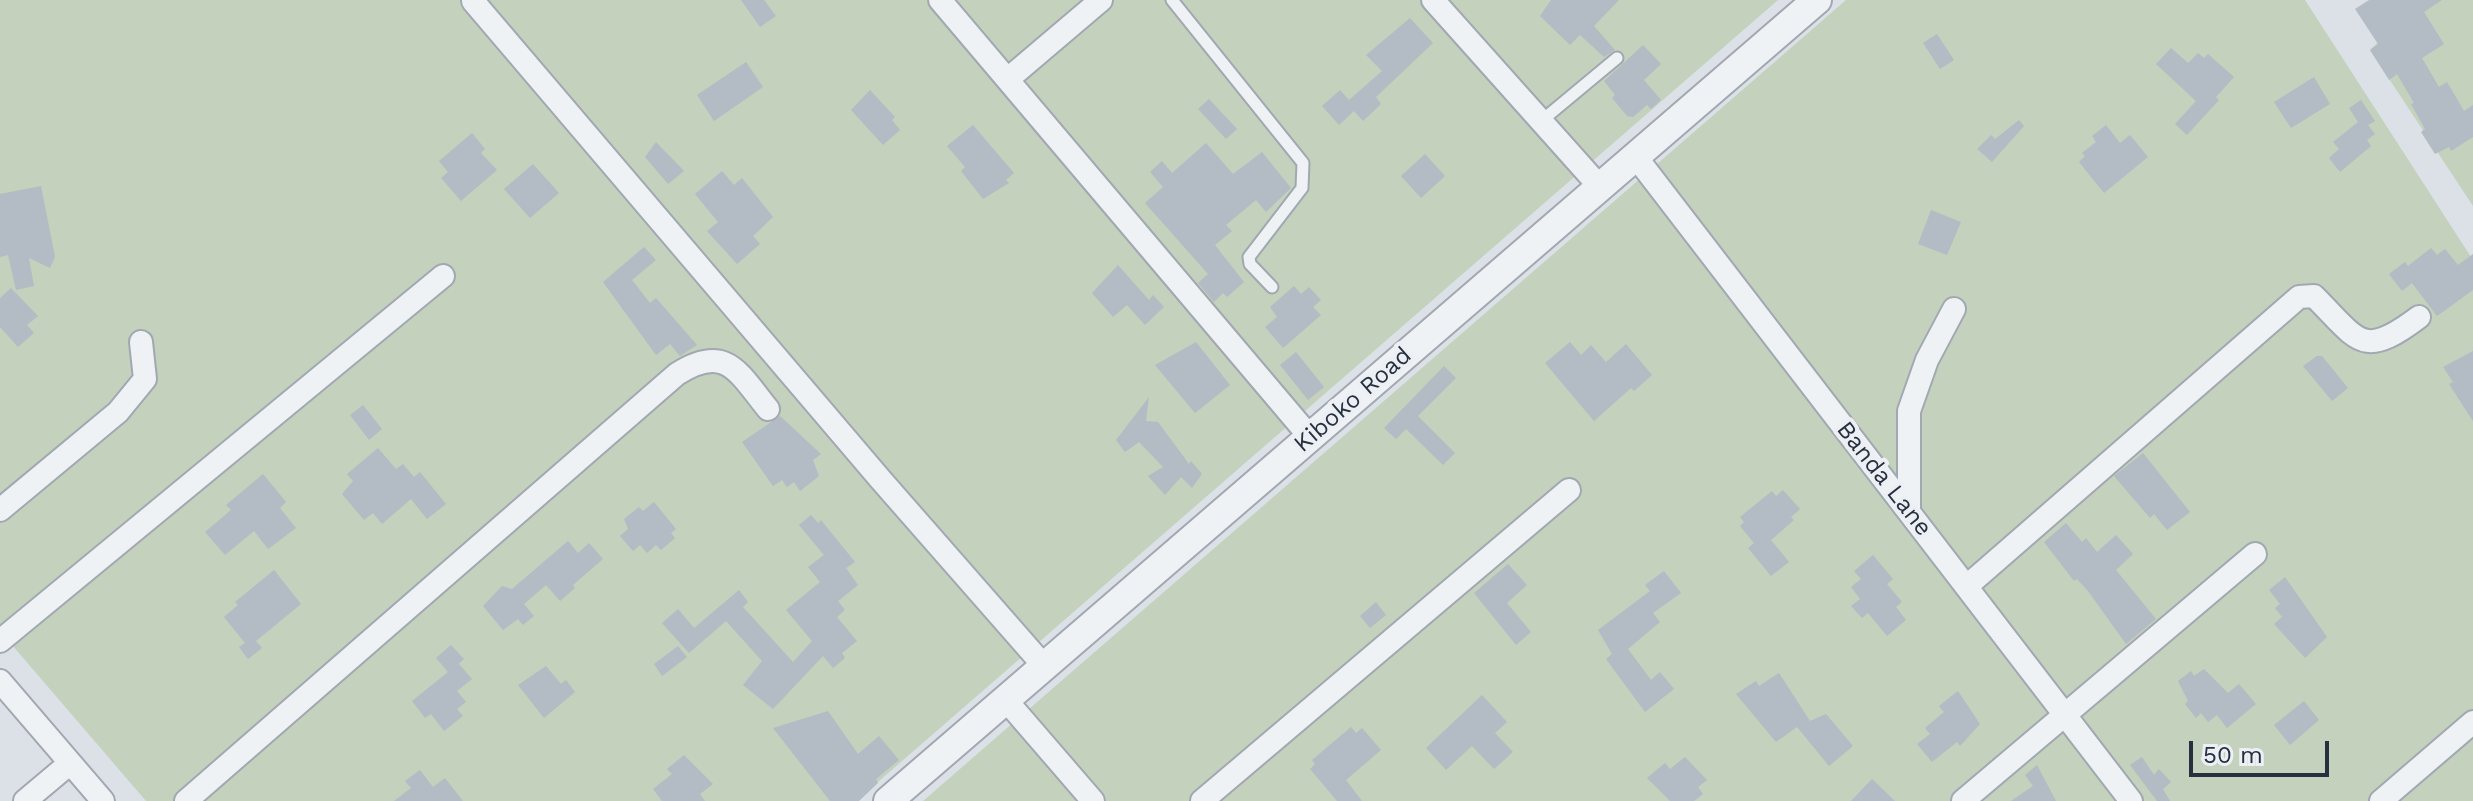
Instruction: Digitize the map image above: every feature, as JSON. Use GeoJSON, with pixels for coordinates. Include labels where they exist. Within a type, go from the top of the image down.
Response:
{"type":"FeatureCollection","features":[{"type":"Feature","properties":{"kind":"street"},"geometry":{"type":"LineString","coordinates":[[940,0],[1310,437]]}},
{"type":"Feature","properties":{"kind":"street"},"geometry":{"type":"LineString","coordinates":[[1008,79],[1101,0]]}},
{"type":"Feature","properties":{"kind":"street"},"geometry":{"type":"LineString","coordinates":[[1433,0],[1600,187]]}},
{"type":"Feature","properties":{"kind":"street","name":"Kiboko Road"},"geometry":{"type":"LineString","coordinates":[[888,801],[1817,0]]}},
{"type":"Feature","properties":{"kind":"street"},"geometry":{"type":"LineString","coordinates":[[473,1],[870,469],[1044,666]]}},
{"type":"Feature","properties":{"kind":"street","name":"Banda Lane"},"geometry":{"type":"LineString","coordinates":[[1636,157],[2131,801]]}},
{"type":"Feature","properties":{"kind":"street"},"geometry":{"type":"LineString","coordinates":[[0,641],[443,276]]}},
{"type":"Feature","properties":{"kind":"street"},"geometry":{"type":"LineString","coordinates":[[1967,586],[2299,297],[2314,296],[2348,330],[2367,342],[2380,343],[2393,337],[2419,317]]}},
{"type":"Feature","properties":{"kind":"street"},"geometry":{"type":"LineString","coordinates":[[1909,510],[1909,411],[1927,360],[1954,309]]}},
{"type":"Feature","properties":{"kind":"street"},"geometry":{"type":"LineString","coordinates":[[0,510],[118,412],[145,379],[141,342]]}},
{"type":"Feature","properties":{"kind":"street"},"geometry":{"type":"LineString","coordinates":[[186,801],[677,374],[711,358],[728,362],[768,409]]}},
{"type":"Feature","properties":{"kind":"street"},"geometry":{"type":"LineString","coordinates":[[1202,801],[1569,490]]}},
{"type":"Feature","properties":{"kind":"street"},"geometry":{"type":"LineString","coordinates":[[1963,801],[2255,554]]}},
{"type":"Feature","properties":{"kind":"street"},"geometry":{"type":"LineString","coordinates":[[0,681],[103,801]]}},
{"type":"Feature","properties":{"kind":"street"},"geometry":{"type":"LineString","coordinates":[[1005,699],[1093,801]]}},
{"type":"Feature","properties":{"kind":"street"},"geometry":{"type":"LineString","coordinates":[[2381,801],[2473,722]]}},
{"type":"Feature","properties":{"kind":"street"},"geometry":{"type":"LineString","coordinates":[[25,801],[69,764]]}},
{"type":"Feature","properties":{"kind":"lane"},"geometry":{"type":"LineString","coordinates":[[1172,0],[1303,163],[1302,188],[1249,257],[1250,264],[1272,287]]}},
{"type":"Feature","properties":{"kind":"lane"},"geometry":{"type":"LineString","coordinates":[[1540,122],[1617,58]]}},
{"type":"Feature","properties":{"kind":"green space"},"geometry":{"type":"Polygon","coordinates":[[[0,0],[1778,0],[856,801],[146,801],[0,631],[0,0]]]}},
{"type":"Feature","properties":{"kind":"green space"},"geometry":{"type":"Polygon","coordinates":[[[1846,0],[2305,0],[2473,260],[2473,801],[923,801],[1846,0]]]}},
{"type":"Feature","properties":{"kind":"green space"},"geometry":{"type":"Polygon","coordinates":[[[2420,0],[2473,0],[2473,206],[2370,50],[2420,0]]]}},
{"type":"Feature","properties":{"kind":"building"},"geometry":{"type":"Polygon","coordinates":[[[741,0],[764,0],[776,16],[760,27],[741,0]]]}},
{"type":"Feature","properties":{"kind":"building"},"geometry":{"type":"Polygon","coordinates":[[[1551,0],[1619,0],[1594,26],[1615,50],[1604,57],[1580,35],[1570,45],[1540,16],[1551,0]]]}},
{"type":"Feature","properties":{"kind":"building"},"geometry":{"type":"Polygon","coordinates":[[[2369,0],[2442,0],[2424,12],[2444,44],[2422,58],[2439,87],[2447,82],[2464,111],[2473,105],[2473,137],[2451,151],[2449,147],[2435,154],[2421,132],[2425,129],[2397,74],[2389,80],[2370,50],[2378,44],[2355,9],[2369,0]]]}},
{"type":"Feature","properties":{"kind":"building"},"geometry":{"type":"Polygon","coordinates":[[[1410,18],[1433,43],[1376,97],[1381,104],[1363,121],[1354,111],[1339,125],[1322,106],[1340,90],[1349,100],[1382,71],[1366,55],[1410,18]]]}},
{"type":"Feature","properties":{"kind":"building"},"geometry":{"type":"Polygon","coordinates":[[[1937,34],[1954,60],[1940,69],[1923,43],[1937,34]]]}},
{"type":"Feature","properties":{"kind":"building"},"geometry":{"type":"Polygon","coordinates":[[[1643,45],[1661,64],[1644,80],[1661,100],[1651,109],[1647,105],[1633,117],[1627,116],[1612,98],[1615,95],[1604,81],[1643,45]]]}},
{"type":"Feature","properties":{"kind":"building"},"geometry":{"type":"Polygon","coordinates":[[[2171,48],[2188,63],[2198,53],[2204,58],[2208,54],[2234,77],[2216,97],[2219,100],[2187,135],[2175,124],[2196,101],[2156,64],[2171,48]]]}},
{"type":"Feature","properties":{"kind":"building"},"geometry":{"type":"Polygon","coordinates":[[[746,62],[763,87],[714,121],[697,95],[746,62]]]}},
{"type":"Feature","properties":{"kind":"building"},"geometry":{"type":"Polygon","coordinates":[[[2314,77],[2330,104],[2291,128],[2274,102],[2314,77]]]}},
{"type":"Feature","properties":{"kind":"building"},"geometry":{"type":"Polygon","coordinates":[[[870,90],[895,117],[892,120],[900,130],[883,145],[851,110],[870,90]]]}},
{"type":"Feature","properties":{"kind":"building"},"geometry":{"type":"Polygon","coordinates":[[[1209,99],[1237,129],[1226,139],[1198,109],[1209,99]]]}},
{"type":"Feature","properties":{"kind":"building"},"geometry":{"type":"Polygon","coordinates":[[[2361,100],[2375,121],[2368,125],[2375,134],[2367,140],[2371,146],[2340,172],[2329,158],[2339,149],[2333,142],[2358,122],[2349,108],[2361,100]]]}},
{"type":"Feature","properties":{"kind":"building"},"geometry":{"type":"Polygon","coordinates":[[[2019,120],[2024,126],[1992,162],[1977,149],[1991,135],[1995,139],[2019,120]]]}},
{"type":"Feature","properties":{"kind":"building"},"geometry":{"type":"Polygon","coordinates":[[[973,125],[1014,173],[1006,180],[1009,183],[983,199],[961,171],[965,167],[947,146],[973,125]]]}},
{"type":"Feature","properties":{"kind":"building"},"geometry":{"type":"Polygon","coordinates":[[[2106,125],[2120,143],[2130,135],[2148,157],[2104,193],[2079,162],[2085,156],[2082,153],[2096,142],[2092,136],[2106,125]]]}},
{"type":"Feature","properties":{"kind":"building"},"geometry":{"type":"Polygon","coordinates":[[[472,133],[485,149],[481,153],[497,170],[461,201],[441,178],[448,172],[439,161],[472,133]]]}},
{"type":"Feature","properties":{"kind":"building"},"geometry":{"type":"Polygon","coordinates":[[[656,142],[684,171],[668,184],[645,157],[656,142]]]}},
{"type":"Feature","properties":{"kind":"building"},"geometry":{"type":"Polygon","coordinates":[[[1206,143],[1233,174],[1262,152],[1291,188],[1266,212],[1256,200],[1226,225],[1232,231],[1215,245],[1244,282],[1227,297],[1223,293],[1214,302],[1198,283],[1208,274],[1145,203],[1163,187],[1150,172],[1162,161],[1172,173],[1206,143]]]}},
{"type":"Feature","properties":{"kind":"building"},"geometry":{"type":"Polygon","coordinates":[[[1425,154],[1445,176],[1421,198],[1401,176],[1425,154]]]}},
{"type":"Feature","properties":{"kind":"building"},"geometry":{"type":"Polygon","coordinates":[[[533,164],[559,193],[530,218],[504,189],[533,164]]]}},
{"type":"Feature","properties":{"kind":"building"},"geometry":{"type":"Polygon","coordinates":[[[722,171],[734,185],[742,178],[773,217],[753,236],[760,244],[737,264],[707,231],[718,222],[695,194],[722,171]]]}},
{"type":"Feature","properties":{"kind":"building"},"geometry":{"type":"Polygon","coordinates":[[[41,186],[55,257],[50,268],[29,258],[34,286],[16,290],[8,255],[0,257],[0,194],[41,186]]]}},
{"type":"Feature","properties":{"kind":"building"},"geometry":{"type":"Polygon","coordinates":[[[1931,210],[1961,222],[1947,255],[1918,244],[1931,210]]]}},
{"type":"Feature","properties":{"kind":"building"},"geometry":{"type":"Polygon","coordinates":[[[644,247],[656,260],[632,280],[650,303],[656,298],[697,345],[680,356],[670,344],[656,355],[603,282],[644,247]]]}},
{"type":"Feature","properties":{"kind":"building"},"geometry":{"type":"Polygon","coordinates":[[[2431,248],[2437,255],[2445,249],[2458,265],[2473,254],[2473,290],[2437,316],[2412,283],[2402,291],[2389,274],[2405,262],[2408,266],[2431,248]]]}},
{"type":"Feature","properties":{"kind":"building"},"geometry":{"type":"Polygon","coordinates":[[[1118,265],[1149,300],[1153,295],[1164,307],[1145,325],[1127,305],[1113,317],[1092,293],[1118,265]]]}},
{"type":"Feature","properties":{"kind":"building"},"geometry":{"type":"Polygon","coordinates":[[[1294,286],[1301,294],[1309,287],[1321,300],[1313,307],[1321,315],[1283,348],[1265,327],[1277,317],[1270,307],[1294,286]]]}},
{"type":"Feature","properties":{"kind":"building"},"geometry":{"type":"Polygon","coordinates":[[[11,288],[38,316],[27,325],[34,333],[18,347],[0,327],[0,298],[11,288]]]}},
{"type":"Feature","properties":{"kind":"building"},"geometry":{"type":"Polygon","coordinates":[[[1196,342],[1230,385],[1195,413],[1155,365],[1196,342]]]}},
{"type":"Feature","properties":{"kind":"building"},"geometry":{"type":"Polygon","coordinates":[[[1570,342],[1581,355],[1591,345],[1606,362],[1626,344],[1652,375],[1634,391],[1631,388],[1594,421],[1545,363],[1570,342]]]}},
{"type":"Feature","properties":{"kind":"building"},"geometry":{"type":"Polygon","coordinates":[[[2473,351],[2473,421],[2449,384],[2453,382],[2443,367],[2473,351]]]}},
{"type":"Feature","properties":{"kind":"building"},"geometry":{"type":"Polygon","coordinates":[[[1296,352],[1324,387],[1308,400],[1280,365],[1296,352]]]}},
{"type":"Feature","properties":{"kind":"building"},"geometry":{"type":"Polygon","coordinates":[[[2322,356],[2348,388],[2332,401],[2303,366],[2322,356]]]}},
{"type":"Feature","properties":{"kind":"building"},"geometry":{"type":"Polygon","coordinates":[[[1444,366],[1456,378],[1418,416],[1455,453],[1443,465],[1406,429],[1396,439],[1384,428],[1444,366]]]}},
{"type":"Feature","properties":{"kind":"building"},"geometry":{"type":"Polygon","coordinates":[[[1149,397],[1146,421],[1158,422],[1189,464],[1191,461],[1202,474],[1192,488],[1181,477],[1165,495],[1148,476],[1163,467],[1139,442],[1125,452],[1116,440],[1149,397]]]}},
{"type":"Feature","properties":{"kind":"building"},"geometry":{"type":"Polygon","coordinates":[[[363,405],[382,429],[369,440],[350,415],[363,405]]]}},
{"type":"Feature","properties":{"kind":"building"},"geometry":{"type":"Polygon","coordinates":[[[780,416],[821,454],[813,460],[819,476],[800,491],[794,482],[787,487],[782,480],[773,486],[742,442],[780,416]]]}},
{"type":"Feature","properties":{"kind":"building"},"geometry":{"type":"Polygon","coordinates":[[[378,448],[396,469],[403,464],[414,477],[420,472],[446,504],[427,519],[411,499],[382,524],[373,513],[364,520],[342,494],[353,481],[347,474],[378,448]]]}},
{"type":"Feature","properties":{"kind":"building"},"geometry":{"type":"Polygon","coordinates":[[[2143,453],[2190,512],[2167,530],[2154,514],[2150,518],[2114,476],[2143,453]]]}},
{"type":"Feature","properties":{"kind":"building"},"geometry":{"type":"Polygon","coordinates":[[[263,474],[286,502],[280,508],[296,528],[268,549],[254,531],[225,555],[205,532],[231,510],[226,505],[263,474]]]}},
{"type":"Feature","properties":{"kind":"building"},"geometry":{"type":"Polygon","coordinates":[[[1783,490],[1800,509],[1791,517],[1794,520],[1771,540],[1789,562],[1771,576],[1748,548],[1754,543],[1740,526],[1744,522],[1740,517],[1772,491],[1776,496],[1783,490]]]}},
{"type":"Feature","properties":{"kind":"building"},"geometry":{"type":"Polygon","coordinates":[[[654,502],[676,529],[671,533],[675,538],[661,550],[656,545],[647,553],[640,545],[633,551],[620,536],[628,529],[624,519],[639,507],[643,511],[654,502]]]}},
{"type":"Feature","properties":{"kind":"building"},"geometry":{"type":"Polygon","coordinates":[[[811,515],[818,523],[821,520],[855,562],[846,568],[858,585],[838,601],[845,610],[837,617],[857,641],[842,653],[845,658],[833,668],[823,656],[773,709],[743,685],[762,661],[726,621],[689,653],[662,623],[678,609],[694,628],[739,590],[748,602],[743,607],[793,662],[812,641],[786,610],[820,582],[808,567],[824,555],[799,525],[811,515]]]}},
{"type":"Feature","properties":{"kind":"building"},"geometry":{"type":"Polygon","coordinates":[[[2066,523],[2082,542],[2086,538],[2097,552],[2116,535],[2133,554],[2116,570],[2156,619],[2126,644],[2088,591],[2077,579],[2074,581],[2044,542],[2066,523]]]}},
{"type":"Feature","properties":{"kind":"building"},"geometry":{"type":"Polygon","coordinates":[[[568,541],[578,553],[589,543],[603,559],[560,601],[546,585],[524,604],[534,616],[523,625],[518,619],[503,630],[483,606],[502,586],[512,589],[568,541]]]}},
{"type":"Feature","properties":{"kind":"building"},"geometry":{"type":"Polygon","coordinates":[[[1873,555],[1893,579],[1887,584],[1902,602],[1896,607],[1906,620],[1887,636],[1868,613],[1862,618],[1851,606],[1860,599],[1851,587],[1861,579],[1854,571],[1873,555]]]}},
{"type":"Feature","properties":{"kind":"building"},"geometry":{"type":"Polygon","coordinates":[[[1508,564],[1527,585],[1507,603],[1531,632],[1516,645],[1474,593],[1508,564]]]}},
{"type":"Feature","properties":{"kind":"building"},"geometry":{"type":"Polygon","coordinates":[[[274,570],[301,604],[256,641],[262,648],[248,659],[239,647],[245,643],[224,617],[238,605],[235,602],[274,570]]]}},
{"type":"Feature","properties":{"kind":"building"},"geometry":{"type":"Polygon","coordinates":[[[1664,571],[1681,593],[1653,613],[1660,622],[1628,649],[1651,680],[1660,672],[1674,689],[1645,712],[1606,659],[1612,654],[1598,630],[1650,591],[1645,585],[1664,571]]]}},
{"type":"Feature","properties":{"kind":"building"},"geometry":{"type":"Polygon","coordinates":[[[2285,577],[2327,637],[2305,658],[2274,624],[2282,617],[2275,608],[2280,604],[2269,590],[2285,577]]]}},
{"type":"Feature","properties":{"kind":"building"},"geometry":{"type":"Polygon","coordinates":[[[1376,602],[1386,615],[1370,628],[1360,616],[1376,602]]]}},
{"type":"Feature","properties":{"kind":"building"},"geometry":{"type":"Polygon","coordinates":[[[451,645],[464,659],[455,667],[459,664],[472,679],[457,691],[466,702],[457,709],[463,716],[444,731],[431,714],[425,718],[412,701],[448,672],[436,658],[451,645]]]}},
{"type":"Feature","properties":{"kind":"building"},"geometry":{"type":"Polygon","coordinates":[[[678,646],[687,657],[662,676],[654,664],[678,646]]]}},
{"type":"Feature","properties":{"kind":"building"},"geometry":{"type":"Polygon","coordinates":[[[546,666],[561,684],[566,680],[575,692],[544,718],[518,685],[546,666]]]}},
{"type":"Feature","properties":{"kind":"building"},"geometry":{"type":"Polygon","coordinates":[[[2204,669],[2228,693],[2239,684],[2256,704],[2227,728],[2217,715],[2208,722],[2201,713],[2196,718],[2185,704],[2188,701],[2178,681],[2191,671],[2194,676],[2204,669]]]}},
{"type":"Feature","properties":{"kind":"building"},"geometry":{"type":"Polygon","coordinates":[[[1779,673],[1810,721],[1826,714],[1853,746],[1829,766],[1797,727],[1776,742],[1736,694],[1756,681],[1759,686],[1779,673]]]}},
{"type":"Feature","properties":{"kind":"building"},"geometry":{"type":"Polygon","coordinates":[[[1958,691],[1980,724],[1960,746],[1957,742],[1932,762],[1917,744],[1930,734],[1925,728],[1944,712],[1939,706],[1958,691]]]}},
{"type":"Feature","properties":{"kind":"building"},"geometry":{"type":"Polygon","coordinates":[[[1482,695],[1507,722],[1495,733],[1513,752],[1494,769],[1472,746],[1446,770],[1426,748],[1482,695]]]}},
{"type":"Feature","properties":{"kind":"building"},"geometry":{"type":"Polygon","coordinates":[[[2304,701],[2319,720],[2290,745],[2274,725],[2304,701]]]}},
{"type":"Feature","properties":{"kind":"building"},"geometry":{"type":"Polygon","coordinates":[[[828,711],[858,754],[879,736],[899,760],[876,779],[878,783],[859,801],[830,801],[773,728],[828,711]]]}},
{"type":"Feature","properties":{"kind":"building"},"geometry":{"type":"Polygon","coordinates":[[[1351,727],[1356,733],[1362,728],[1381,750],[1346,780],[1362,801],[1337,801],[1310,769],[1315,764],[1312,760],[1351,727]]]}},
{"type":"Feature","properties":{"kind":"building"},"geometry":{"type":"Polygon","coordinates":[[[684,755],[713,784],[700,794],[705,801],[662,801],[653,789],[672,774],[667,769],[684,755]]]}},
{"type":"Feature","properties":{"kind":"building"},"geometry":{"type":"Polygon","coordinates":[[[1685,757],[1707,780],[1698,787],[1703,794],[1694,801],[1670,801],[1647,778],[1665,763],[1670,769],[1685,757]]]}},
{"type":"Feature","properties":{"kind":"building"},"geometry":{"type":"Polygon","coordinates":[[[2142,757],[2154,775],[2159,769],[2171,782],[2163,789],[2170,801],[2157,801],[2130,765],[2142,757]]]}},
{"type":"Feature","properties":{"kind":"building"},"geometry":{"type":"Polygon","coordinates":[[[2037,765],[2056,801],[2011,801],[2033,786],[2025,775],[2037,765]]]}},
{"type":"Feature","properties":{"kind":"building"},"geometry":{"type":"Polygon","coordinates":[[[420,770],[433,787],[445,778],[463,801],[394,801],[411,788],[405,781],[420,770]]]}},
{"type":"Feature","properties":{"kind":"building"},"geometry":{"type":"Polygon","coordinates":[[[1872,779],[1895,801],[1851,801],[1872,779]]]}}]}
